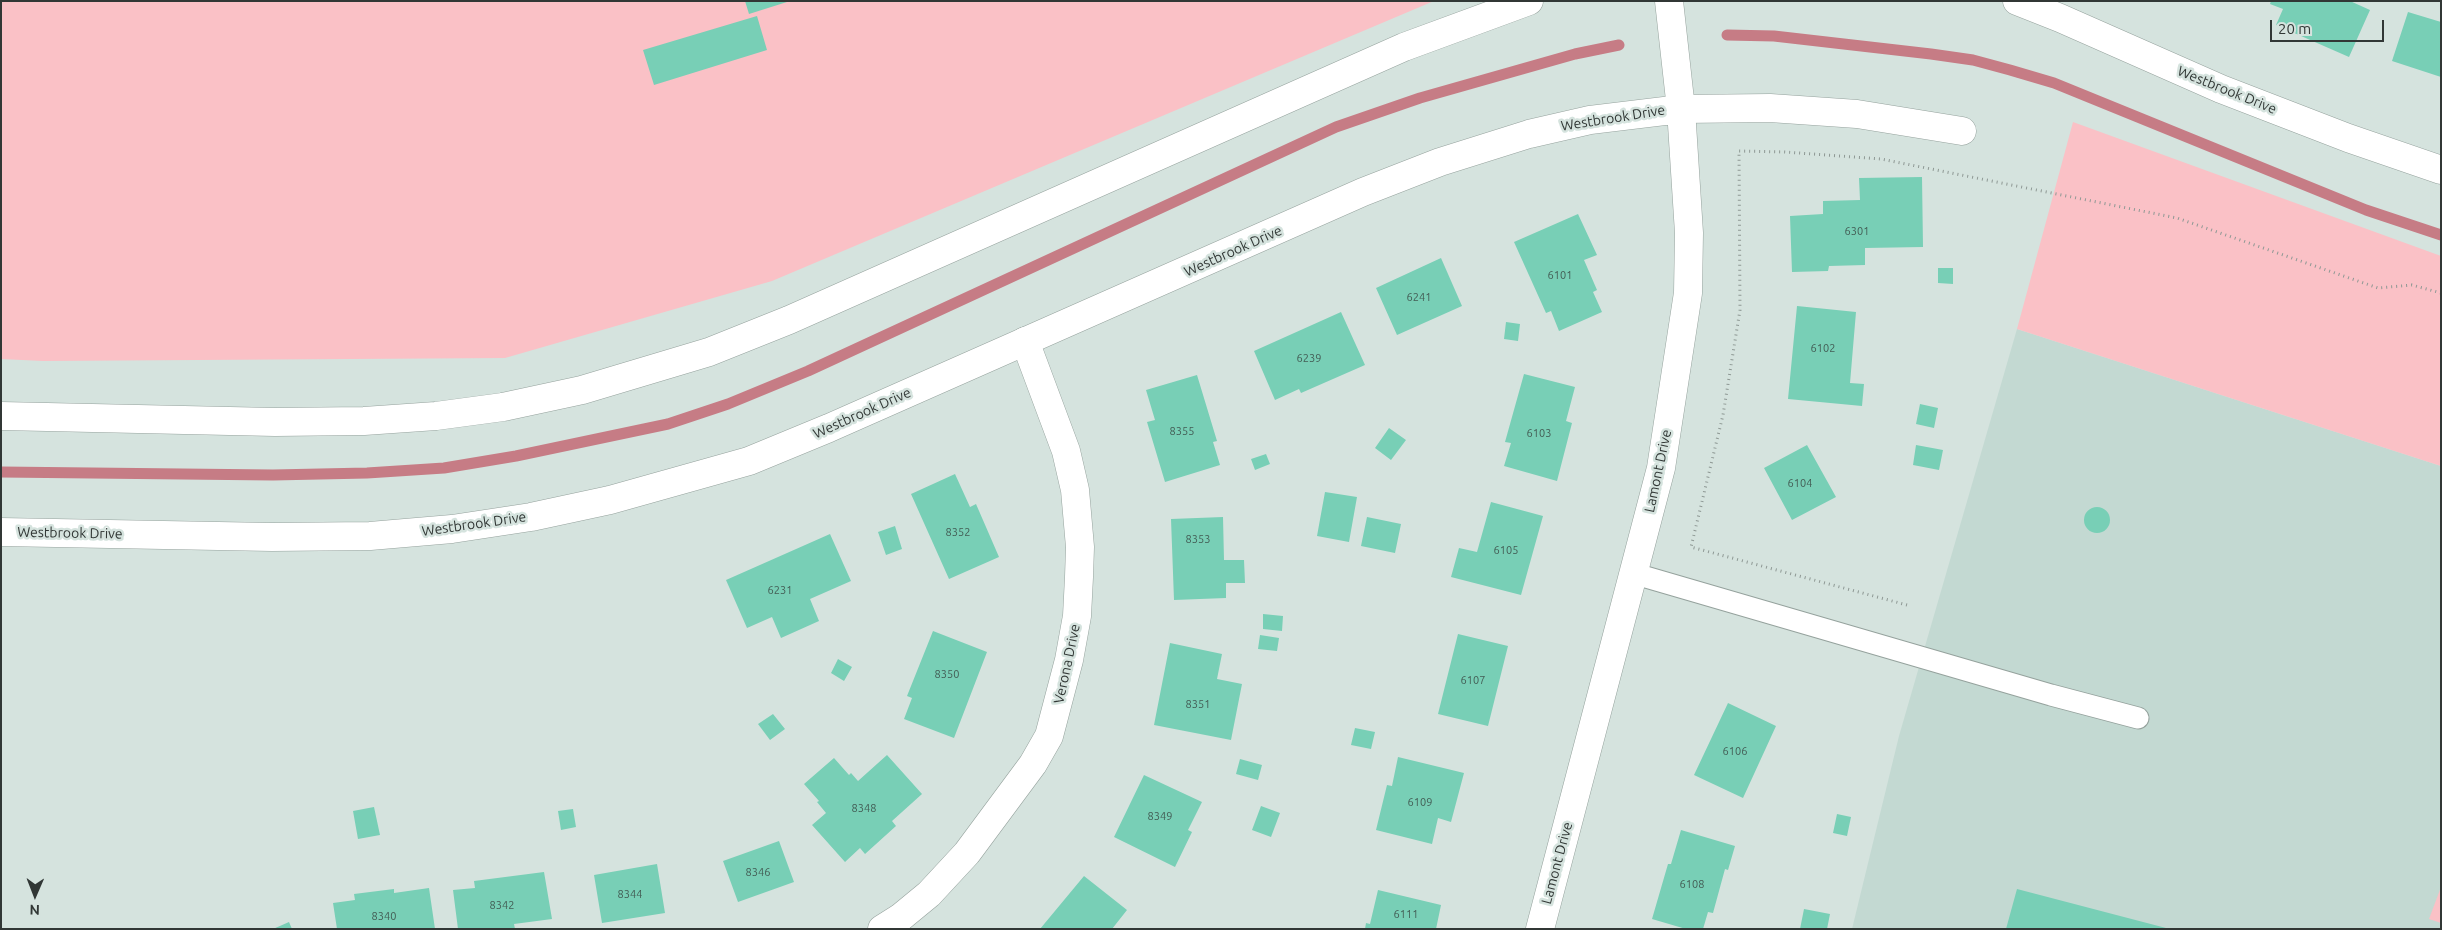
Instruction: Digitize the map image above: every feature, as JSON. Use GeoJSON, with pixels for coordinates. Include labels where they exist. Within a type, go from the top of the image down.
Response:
{"type":"FeatureCollection","features":[{"type":"Feature","properties":{"kind":"street"},"geometry":{"type":"LineString","coordinates":[[1,416],[265,422],[364,421],[436,416],[503,407],[582,390],[709,352],[789,320],[1404,47],[1529,1]]}},
{"type":"Feature","properties":{"kind":"street","name":"Lamont Drive"},"geometry":{"type":"LineString","coordinates":[[1540,929],[1661,468],[1688,293],[1689,234],[1681,108],[1669,1]]}},
{"type":"Feature","properties":{"kind":"street","name":"Westbrook Drive"},"geometry":{"type":"LineString","coordinates":[[2017,1],[2063,9],[2221,89],[2348,138],[2441,170]]}},
{"type":"Feature","properties":{"kind":"street","name":"Westbrook Drive"},"geometry":{"type":"LineString","coordinates":[[1,532],[272,537],[370,536],[452,529],[531,517],[610,500],[749,461],[829,428],[1363,192],[1440,162],[1529,134],[1590,120],[1681,108],[1770,108],[1857,114],[1962,130]]}},
{"type":"Feature","properties":{"kind":"street","name":"Verona Drive"},"geometry":{"type":"LineString","coordinates":[[882,929],[901,917],[929,894],[967,853],[1008,799],[1049,736],[1069,660],[1078,616],[1080,547],[1075,490],[1066,451],[1025,341]]}},
{"type":"Feature","properties":{"kind":"lane"},"geometry":{"type":"LineString","coordinates":[[1632,573],[2051,695],[2138,718]]}},
{"type":"Feature","properties":{"kind":"path"},"geometry":{"type":"LineString","coordinates":[[1907,605],[1690,547],[1722,415],[1740,310],[1740,151],[1785,152],[1881,159],[2177,218],[2378,288],[2412,285],[2441,294]]}},
{"type":"Feature","properties":{"kind":"shaded area"},"geometry":{"type":"Polygon","coordinates":[[[1,1],[1434,1],[772,281],[505,358],[43,361],[1,359],[1,1]]]}},
{"type":"Feature","properties":{"kind":"shaded area"},"geometry":{"type":"Polygon","coordinates":[[[2073,122],[2441,256],[2441,466],[2017,329],[2073,122]]]}},
{"type":"Feature","properties":{"kind":"shaded area"},"geometry":{"type":"Polygon","coordinates":[[[2017,329],[2441,466],[2441,929],[1852,929],[1899,736],[2017,329]]]}},
{"type":"Feature","properties":{"kind":"shaded area"},"geometry":{"type":"Polygon","coordinates":[[[2441,887],[2441,923],[2429,919],[2441,887]]]}},
{"type":"Feature","properties":{"kind":"building"},"geometry":{"type":"Polygon","coordinates":[[[745,1],[787,1],[787,2],[749,14],[745,1]]]}},
{"type":"Feature","properties":{"kind":"building"},"geometry":{"type":"Polygon","coordinates":[[[2271,1],[2350,1],[2370,10],[2349,57],[2276,25],[2283,9],[2270,4],[2271,1]]]}},
{"type":"Feature","properties":{"kind":"building"},"geometry":{"type":"Polygon","coordinates":[[[2408,12],[2441,22],[2441,77],[2392,61],[2408,12]]]}},
{"type":"Feature","properties":{"kind":"building"},"geometry":{"type":"Polygon","coordinates":[[[757,16],[767,50],[654,85],[643,50],[757,16]]]}},
{"type":"Feature","properties":{"kind":"building"},"geometry":{"type":"Polygon","coordinates":[[[1922,177],[1923,247],[1865,248],[1865,265],[1829,266],[1828,271],[1792,272],[1790,216],[1823,214],[1823,201],[1860,200],[1859,178],[1922,177]]]}},
{"type":"Feature","properties":{"kind":"building"},"geometry":{"type":"Polygon","coordinates":[[[1578,214],[1597,255],[1584,260],[1597,290],[1593,292],[1602,312],[1559,331],[1551,311],[1546,313],[1514,242],[1578,214]]]}},
{"type":"Feature","properties":{"kind":"building"},"geometry":{"type":"Polygon","coordinates":[[[1441,258],[1462,306],[1397,335],[1376,288],[1441,258]]]}},
{"type":"Feature","properties":{"kind":"building"},"geometry":{"type":"Polygon","coordinates":[[[1938,268],[1953,268],[1953,284],[1938,283],[1938,268]]]}},
{"type":"Feature","properties":{"kind":"building"},"geometry":{"type":"Polygon","coordinates":[[[1797,306],[1856,312],[1850,383],[1864,384],[1862,406],[1788,399],[1797,306]]]}},
{"type":"Feature","properties":{"kind":"building"},"geometry":{"type":"Polygon","coordinates":[[[1341,312],[1365,365],[1301,393],[1299,389],[1275,400],[1254,351],[1341,312]]]}},
{"type":"Feature","properties":{"kind":"building"},"geometry":{"type":"Polygon","coordinates":[[[1506,322],[1520,324],[1518,341],[1504,339],[1506,322]]]}},
{"type":"Feature","properties":{"kind":"building"},"geometry":{"type":"Polygon","coordinates":[[[1524,374],[1575,387],[1566,421],[1572,423],[1557,481],[1504,466],[1511,443],[1505,442],[1524,374]]]}},
{"type":"Feature","properties":{"kind":"building"},"geometry":{"type":"Polygon","coordinates":[[[1197,375],[1217,441],[1213,442],[1220,465],[1165,482],[1147,422],[1155,420],[1146,390],[1197,375]]]}},
{"type":"Feature","properties":{"kind":"building"},"geometry":{"type":"Polygon","coordinates":[[[1920,404],[1938,408],[1934,428],[1916,424],[1920,404]]]}},
{"type":"Feature","properties":{"kind":"building"},"geometry":{"type":"Polygon","coordinates":[[[1389,428],[1406,440],[1391,460],[1375,448],[1389,428]]]}},
{"type":"Feature","properties":{"kind":"building"},"geometry":{"type":"Polygon","coordinates":[[[1807,445],[1836,497],[1792,520],[1764,468],[1807,445]]]}},
{"type":"Feature","properties":{"kind":"building"},"geometry":{"type":"Polygon","coordinates":[[[1916,445],[1943,450],[1939,470],[1913,465],[1916,445]]]}},
{"type":"Feature","properties":{"kind":"building"},"geometry":{"type":"Polygon","coordinates":[[[1266,454],[1270,464],[1255,470],[1251,459],[1266,454]]]}},
{"type":"Feature","properties":{"kind":"building"},"geometry":{"type":"Polygon","coordinates":[[[955,474],[970,507],[976,504],[999,557],[949,579],[911,494],[955,474]]]}},
{"type":"Feature","properties":{"kind":"building"},"geometry":{"type":"Polygon","coordinates":[[[1325,492],[1357,497],[1349,542],[1317,536],[1325,492]]]}},
{"type":"Feature","properties":{"kind":"building"},"geometry":{"type":"Polygon","coordinates":[[[1491,502],[1543,516],[1521,595],[1451,577],[1459,548],[1477,552],[1491,502]]]}},
{"type":"Feature","properties":{"kind":"building"},"geometry":{"type":"Polygon","coordinates":[[[2097,507],[2106,511],[2110,520],[2106,529],[2097,533],[2088,529],[2084,520],[2088,511],[2097,507]]]}},
{"type":"Feature","properties":{"kind":"building"},"geometry":{"type":"Polygon","coordinates":[[[1223,517],[1224,560],[1244,560],[1245,583],[1226,583],[1226,598],[1174,600],[1171,519],[1223,517]]]}},
{"type":"Feature","properties":{"kind":"building"},"geometry":{"type":"Polygon","coordinates":[[[1367,517],[1401,524],[1395,553],[1361,546],[1367,517]]]}},
{"type":"Feature","properties":{"kind":"building"},"geometry":{"type":"Polygon","coordinates":[[[895,526],[902,549],[886,555],[878,532],[895,526]]]}},
{"type":"Feature","properties":{"kind":"building"},"geometry":{"type":"Polygon","coordinates":[[[830,534],[851,581],[810,599],[819,621],[781,638],[772,617],[747,628],[726,580],[830,534]]]}},
{"type":"Feature","properties":{"kind":"building"},"geometry":{"type":"Polygon","coordinates":[[[1263,614],[1283,616],[1282,631],[1263,629],[1263,614]]]}},
{"type":"Feature","properties":{"kind":"building"},"geometry":{"type":"Polygon","coordinates":[[[933,631],[987,652],[954,738],[904,719],[912,698],[907,696],[933,631]]]}},
{"type":"Feature","properties":{"kind":"building"},"geometry":{"type":"Polygon","coordinates":[[[1458,634],[1508,646],[1488,726],[1438,714],[1458,634]]]}},
{"type":"Feature","properties":{"kind":"building"},"geometry":{"type":"Polygon","coordinates":[[[1260,635],[1279,638],[1277,651],[1258,649],[1260,635]]]}},
{"type":"Feature","properties":{"kind":"building"},"geometry":{"type":"Polygon","coordinates":[[[1170,643],[1222,654],[1217,679],[1242,684],[1231,740],[1154,725],[1170,643]]]}},
{"type":"Feature","properties":{"kind":"building"},"geometry":{"type":"Polygon","coordinates":[[[838,659],[852,667],[844,681],[831,673],[838,659]]]}},
{"type":"Feature","properties":{"kind":"building"},"geometry":{"type":"Polygon","coordinates":[[[1728,703],[1776,726],[1743,798],[1694,775],[1728,703]]]}},
{"type":"Feature","properties":{"kind":"building"},"geometry":{"type":"Polygon","coordinates":[[[773,714],[785,729],[770,740],[758,724],[773,714]]]}},
{"type":"Feature","properties":{"kind":"building"},"geometry":{"type":"Polygon","coordinates":[[[1355,728],[1375,732],[1371,749],[1351,745],[1355,728]]]}},
{"type":"Feature","properties":{"kind":"building"},"geometry":{"type":"Polygon","coordinates":[[[887,755],[922,794],[892,821],[896,826],[865,854],[860,848],[845,862],[812,825],[826,813],[817,802],[819,801],[804,784],[834,758],[849,775],[851,773],[858,781],[887,755]]]}},
{"type":"Feature","properties":{"kind":"building"},"geometry":{"type":"Polygon","coordinates":[[[1398,757],[1464,773],[1451,822],[1438,818],[1432,844],[1376,830],[1387,785],[1392,786],[1398,757]]]}},
{"type":"Feature","properties":{"kind":"building"},"geometry":{"type":"Polygon","coordinates":[[[1240,759],[1262,765],[1258,780],[1236,774],[1240,759]]]}},
{"type":"Feature","properties":{"kind":"building"},"geometry":{"type":"Polygon","coordinates":[[[1144,775],[1202,802],[1188,830],[1192,832],[1175,867],[1114,837],[1144,775]]]}},
{"type":"Feature","properties":{"kind":"building"},"geometry":{"type":"Polygon","coordinates":[[[1261,806],[1280,813],[1271,837],[1252,830],[1261,806]]]}},
{"type":"Feature","properties":{"kind":"building"},"geometry":{"type":"Polygon","coordinates":[[[374,807],[380,835],[358,839],[353,811],[374,807]]]}},
{"type":"Feature","properties":{"kind":"building"},"geometry":{"type":"Polygon","coordinates":[[[573,809],[576,827],[561,830],[558,811],[573,809]]]}},
{"type":"Feature","properties":{"kind":"building"},"geometry":{"type":"Polygon","coordinates":[[[1837,814],[1851,817],[1847,836],[1833,833],[1837,814]]]}},
{"type":"Feature","properties":{"kind":"building"},"geometry":{"type":"Polygon","coordinates":[[[1681,830],[1735,846],[1728,870],[1725,869],[1713,913],[1708,912],[1703,929],[1686,929],[1652,919],[1668,864],[1671,864],[1681,830]]]}},
{"type":"Feature","properties":{"kind":"building"},"geometry":{"type":"Polygon","coordinates":[[[779,841],[794,882],[738,902],[723,861],[779,841]]]}},
{"type":"Feature","properties":{"kind":"building"},"geometry":{"type":"Polygon","coordinates":[[[657,864],[665,913],[602,923],[594,875],[657,864]]]}},
{"type":"Feature","properties":{"kind":"building"},"geometry":{"type":"Polygon","coordinates":[[[544,872],[552,919],[514,924],[515,929],[458,929],[453,890],[475,888],[474,881],[544,872]]]}},
{"type":"Feature","properties":{"kind":"building"},"geometry":{"type":"Polygon","coordinates":[[[1084,876],[1127,910],[1112,929],[1040,929],[1084,876]]]}},
{"type":"Feature","properties":{"kind":"building"},"geometry":{"type":"Polygon","coordinates":[[[429,888],[435,929],[337,929],[333,903],[355,900],[354,894],[394,889],[394,893],[429,888]]]}},
{"type":"Feature","properties":{"kind":"building"},"geometry":{"type":"Polygon","coordinates":[[[2017,889],[2166,928],[2166,929],[2006,929],[2017,889]]]}},
{"type":"Feature","properties":{"kind":"building"},"geometry":{"type":"Polygon","coordinates":[[[1378,890],[1441,905],[1436,929],[1365,929],[1366,923],[1370,924],[1378,890]]]}},
{"type":"Feature","properties":{"kind":"building"},"geometry":{"type":"Polygon","coordinates":[[[1804,909],[1830,914],[1827,929],[1800,929],[1804,909]]]}},
{"type":"Feature","properties":{"kind":"building"},"geometry":{"type":"Polygon","coordinates":[[[289,922],[292,929],[273,929],[289,922]]]}},
{"type":"Feature","properties":{"kind":"waterway"},"geometry":{"type":"LineString","coordinates":[[1727,35],[1774,36],[1931,54],[1973,60],[2010,70],[2054,83],[2366,210],[2441,235]]}},
{"type":"Feature","properties":{"kind":"waterway"},"geometry":{"type":"LineString","coordinates":[[1,472],[273,475],[367,473],[444,468],[516,456],[668,424],[728,404],[808,371],[1336,127],[1420,98],[1575,54],[1619,45]]}}]}
